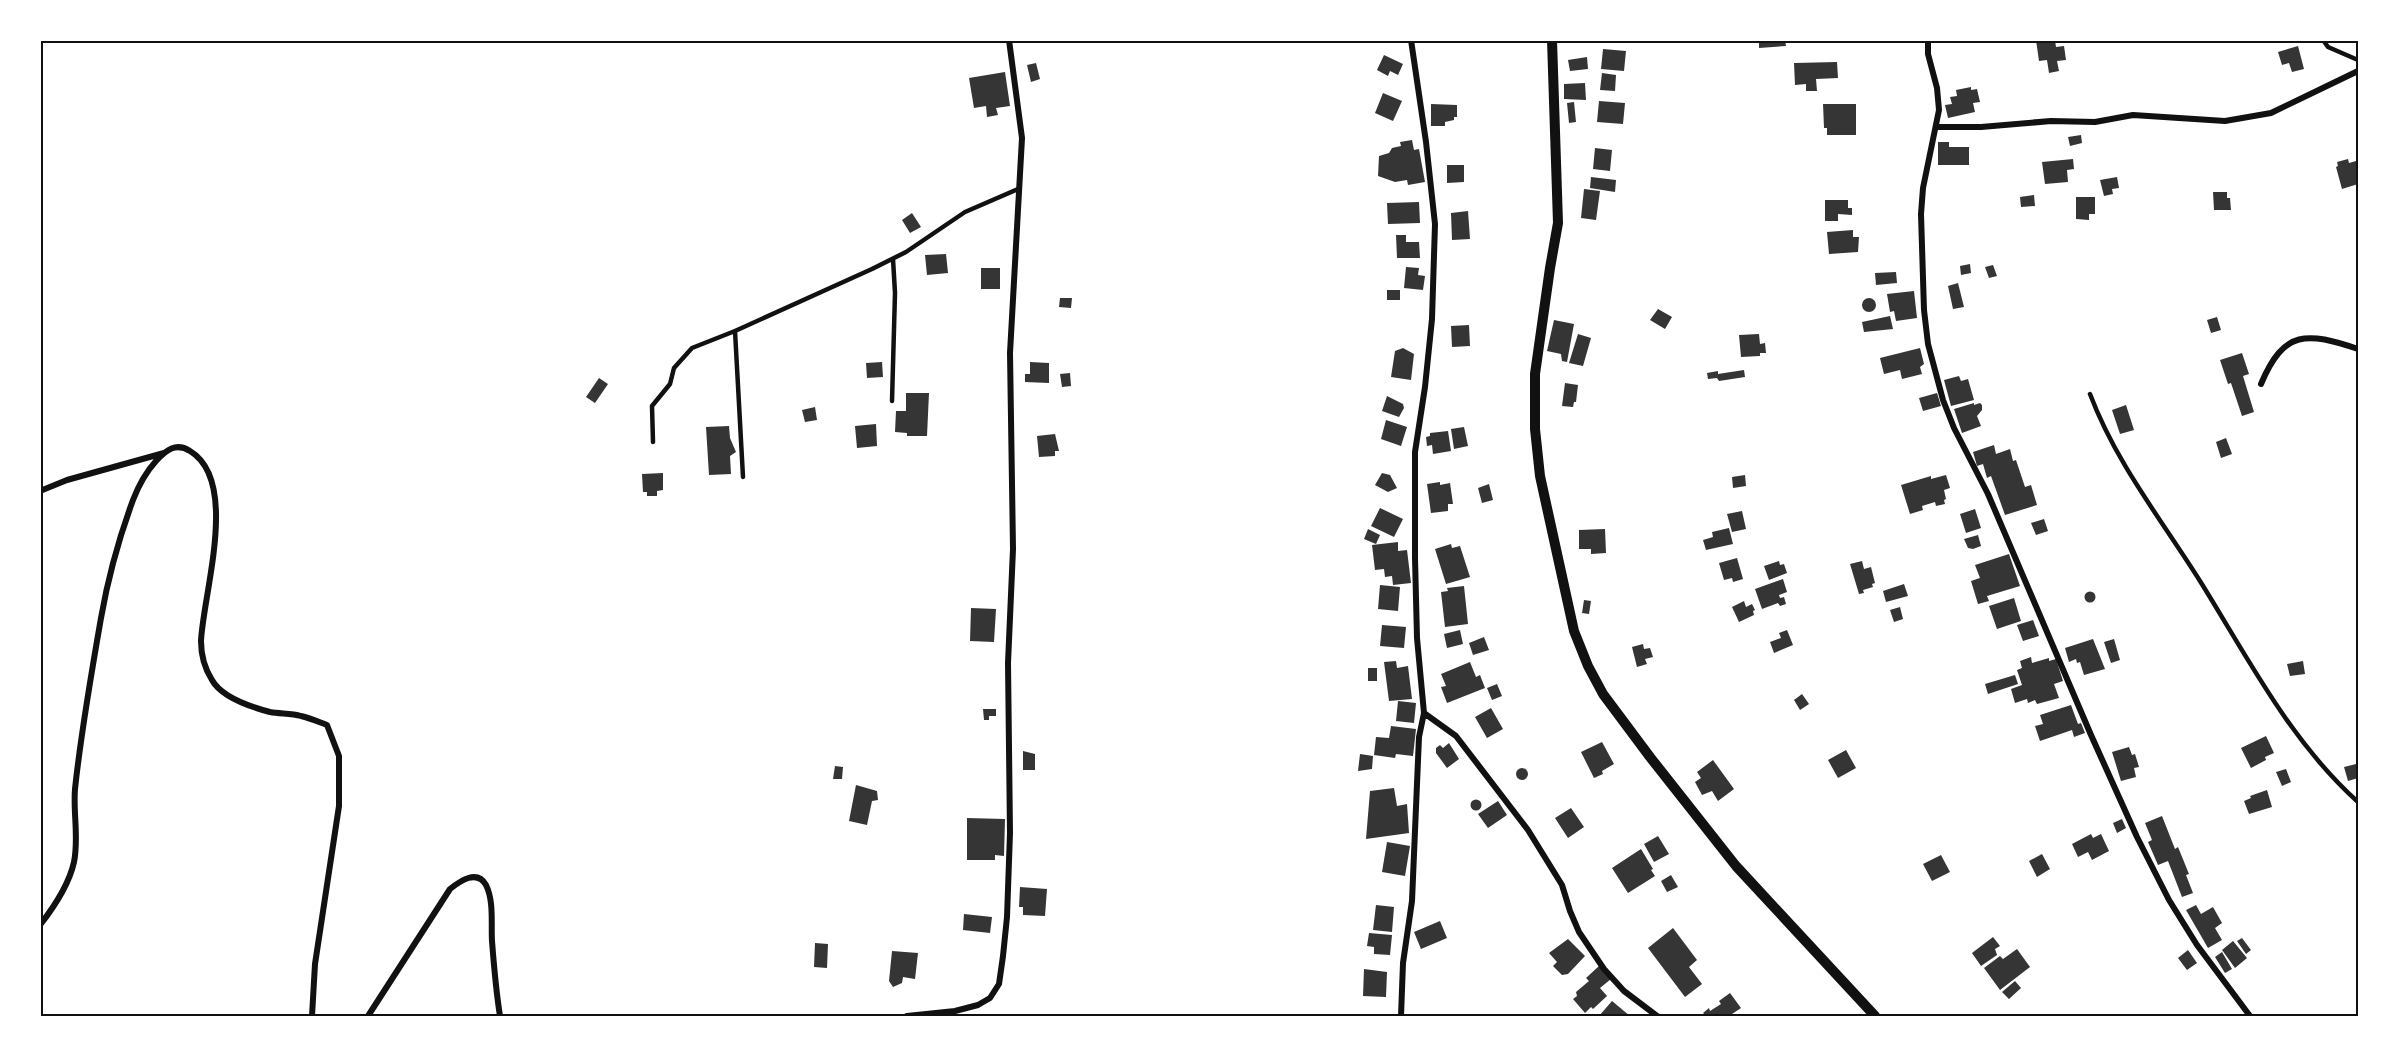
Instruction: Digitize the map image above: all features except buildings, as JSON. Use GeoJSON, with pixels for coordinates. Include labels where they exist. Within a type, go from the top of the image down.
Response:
{"type":"FeatureCollection","features":[{"type":"Feature","properties":{"kind":"street"},"geometry":{"type":"LineString","coordinates":[[907,1017],[955,1011],[978,1005],[990,998],[999,984],[1003,956],[1010,833],[1008,663],[1013,549],[1011,353],[1022,138],[1009,40]]}},
{"type":"Feature","properties":{"kind":"street"},"geometry":{"type":"LineString","coordinates":[[1401,1017],[1403,963],[1412,901],[1419,737],[1424,713],[1417,638],[1415,452],[1432,319],[1435,224],[1411,40]]}},
{"type":"Feature","properties":{"kind":"street"},"geometry":{"type":"LineString","coordinates":[[1552,40],[1558,224],[1535,374],[1535,429],[1540,476],[1574,630],[1588,666],[1603,694],[1650,758],[1736,866],[1875,1017]]}},
{"type":"Feature","properties":{"kind":"street"},"geometry":{"type":"LineString","coordinates":[[1928,40],[1928,54],[1937,88],[1939,110],[1921,214],[1924,310],[1928,344],[1943,399],[1954,428],[1992,504],[2137,837],[2169,900],[2197,945],[2250,1017]]}},
{"type":"Feature","properties":{"kind":"street"},"geometry":{"type":"LineString","coordinates":[[1936,127],[1981,127],[2050,121],[2095,122],[2133,115],[2225,121],[2271,113],[2358,71]]}},
{"type":"Feature","properties":{"kind":"street"},"geometry":{"type":"LineString","coordinates":[[2262,384],[2270,363],[2284,345],[2299,338],[2331,340],[2358,349]]}},
{"type":"Feature","properties":{"kind":"street"},"geometry":{"type":"LineString","coordinates":[[40,491],[68,480],[164,453],[177,446],[188,449],[206,463],[213,486],[217,517],[201,644],[205,665],[213,682],[224,694],[270,712],[300,715],[327,725],[339,756],[339,806],[315,964],[312,1017]]}},
{"type":"Feature","properties":{"kind":"street"},"geometry":{"type":"LineString","coordinates":[[40,926],[57,903],[74,863],[75,793],[85,708],[103,603],[122,529],[145,476],[164,453]]}},
{"type":"Feature","properties":{"kind":"street"},"geometry":{"type":"LineString","coordinates":[[1424,713],[1456,736],[1528,830],[1562,885],[1579,932],[1604,969],[1624,991],[1657,1017]]}},
{"type":"Feature","properties":{"kind":"street"},"geometry":{"type":"LineString","coordinates":[[368,1017],[450,889],[461,879],[469,877],[481,879],[486,886],[500,1017]]}},
{"type":"Feature","properties":{"kind":"lane"},"geometry":{"type":"LineString","coordinates":[[2323,40],[2328,47],[2358,60]]}},
{"type":"Feature","properties":{"kind":"lane"},"geometry":{"type":"LineString","coordinates":[[653,442],[652,406],[670,384],[674,368],[692,348],[735,331],[892,259],[965,212],[1018,189]]}},
{"type":"Feature","properties":{"kind":"lane"},"geometry":{"type":"LineString","coordinates":[[892,259],[895,293],[892,401]]}},
{"type":"Feature","properties":{"kind":"lane"},"geometry":{"type":"LineString","coordinates":[[735,331],[743,477]]}},
{"type":"Feature","properties":{"kind":"lane"},"geometry":{"type":"LineString","coordinates":[[2090,394],[2113,447],[2159,522],[2200,581],[2261,683],[2325,768],[2358,802]]}}]}
